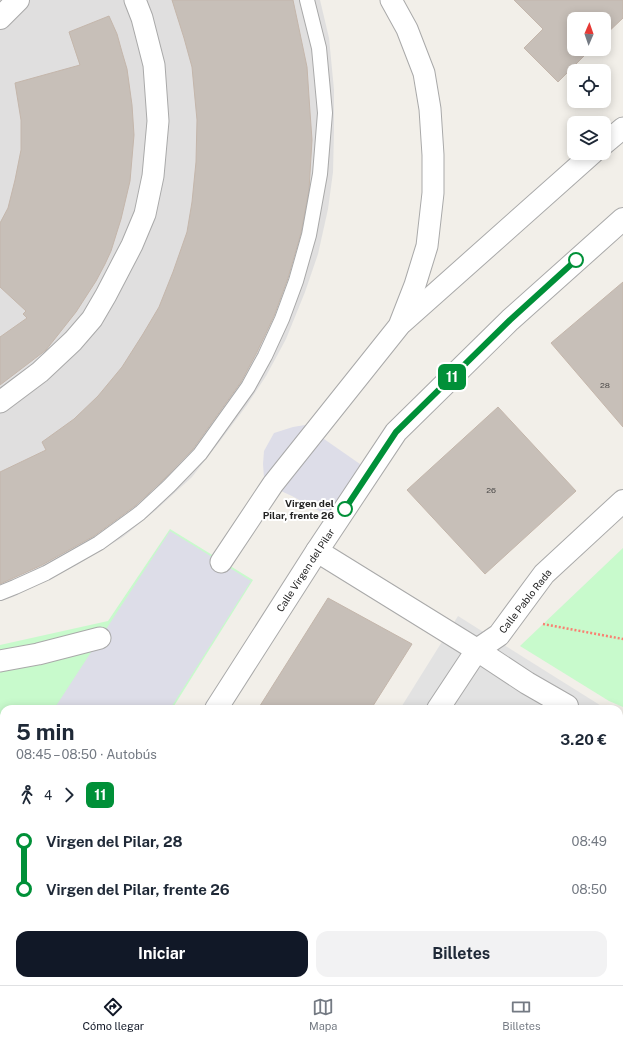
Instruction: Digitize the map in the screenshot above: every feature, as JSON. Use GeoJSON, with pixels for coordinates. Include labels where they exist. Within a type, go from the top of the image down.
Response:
{"type":"FeatureCollection","features":[{"type":"Feature","properties":{"kind":"street"},"geometry":{"type":"LineString","coordinates":[[0,18],[18,0]]}},
{"type":"Feature","properties":{"kind":"street"},"geometry":{"type":"LineString","coordinates":[[0,402],[40,372],[74,341],[92,320],[132,245],[145,214],[153,176],[158,121],[154,65],[142,18],[135,0]]}},
{"type":"Feature","properties":{"kind":"street"},"geometry":{"type":"LineString","coordinates":[[391,0],[407,29],[424,73],[430,109],[434,155],[433,193],[427,246],[415,286],[399,326]]}},
{"type":"Feature","properties":{"kind":"street"},"geometry":{"type":"LineString","coordinates":[[611,138],[623,128]]}},
{"type":"Feature","properties":{"kind":"street"},"geometry":{"type":"LineString","coordinates":[[221,562],[273,484],[399,326],[586,160]]}},
{"type":"Feature","properties":{"kind":"street","name":"Calle Virgen del Pilar"},"geometry":{"type":"LineString","coordinates":[[219,705],[317,551],[396,432],[510,320],[623,218]]}},
{"type":"Feature","properties":{"kind":"street","name":"Calle Pablo Rada"},"geometry":{"type":"LineString","coordinates":[[441,705],[477,650],[500,635],[544,574],[623,501]]}},
{"type":"Feature","properties":{"kind":"street"},"geometry":{"type":"LineString","coordinates":[[317,551],[477,650],[527,683],[565,705]]}},
{"type":"Feature","properties":{"kind":"street"},"geometry":{"type":"LineString","coordinates":[[0,661],[38,654],[100,638]]}},
{"type":"Feature","properties":{"kind":"lane"},"geometry":{"type":"LineString","coordinates":[[0,593],[46,573],[98,543],[140,513],[200,454],[248,387],[265,356],[282,319],[296,281],[309,235],[320,174],[325,113],[318,48],[307,0]]}},
{"type":"Feature","properties":{"kind":"path"},"geometry":{"type":"LineString","coordinates":[[543,624],[623,639]]}},
{"type":"Feature","properties":{"kind":"shaded area"},"geometry":{"type":"Polygon","coordinates":[[[0,0],[320,0],[329,38],[334,90],[334,130],[333,172],[328,209],[318,254],[305,292],[286,339],[266,376],[247,405],[192,477],[156,510],[123,537],[75,566],[13,597],[0,601],[0,0]]]}},
{"type":"Feature","properties":{"kind":"shaded area"},"geometry":{"type":"Polygon","coordinates":[[[305,425],[316,430],[324,439],[370,471],[337,521],[292,496],[272,487],[264,478],[264,451],[274,433],[305,425]]]}},
{"type":"Feature","properties":{"kind":"shaded area"},"geometry":{"type":"Polygon","coordinates":[[[170,531],[251,581],[173,705],[57,705],[170,531]]]}},
{"type":"Feature","properties":{"kind":"shaded area"},"geometry":{"type":"Polygon","coordinates":[[[458,616],[600,705],[402,705],[458,616]]]}},
{"type":"Feature","properties":{"kind":"green space"},"geometry":{"type":"Polygon","coordinates":[[[170,529],[253,580],[175,705],[0,705],[0,645],[108,621],[170,529]]]}},
{"type":"Feature","properties":{"kind":"green space"},"geometry":{"type":"Polygon","coordinates":[[[623,548],[623,705],[618,705],[609,701],[520,646],[623,548]]]}},
{"type":"Feature","properties":{"kind":"building"},"geometry":{"type":"Polygon","coordinates":[[[172,0],[293,0],[307,67],[312,140],[309,190],[301,233],[288,278],[274,316],[241,382],[193,449],[135,506],[94,536],[42,565],[0,584],[0,472],[46,450],[42,442],[74,419],[98,396],[122,367],[159,307],[187,232],[196,162],[197,120],[192,67],[172,0]]]}},
{"type":"Feature","properties":{"kind":"building"},"geometry":{"type":"Polygon","coordinates":[[[514,0],[623,0],[623,18],[611,29],[611,12],[567,12],[567,56],[584,56],[576,64],[567,64],[567,73],[558,82],[524,48],[543,29],[514,0]]]}},
{"type":"Feature","properties":{"kind":"building"},"geometry":{"type":"Polygon","coordinates":[[[109,16],[117,34],[127,69],[134,135],[130,181],[121,219],[111,251],[105,264],[76,312],[46,350],[0,385],[0,337],[27,318],[23,314],[26,311],[0,287],[0,223],[8,208],[21,150],[21,120],[15,83],[80,65],[69,32],[109,16]]]}},
{"type":"Feature","properties":{"kind":"building"},"geometry":{"type":"Polygon","coordinates":[[[623,282],[623,427],[551,343],[623,282]]]}},
{"type":"Feature","properties":{"kind":"building"},"geometry":{"type":"Polygon","coordinates":[[[498,407],[576,491],[485,574],[407,490],[498,407]]]}},
{"type":"Feature","properties":{"kind":"building"},"geometry":{"type":"Polygon","coordinates":[[[328,598],[412,644],[374,705],[261,705],[328,598]]]}},
{"type":"Feature","properties":{"kind":"bus line","name":"11"},"geometry":{"type":"LineString","coordinates":[[345,509],[396,432],[510,320],[576,260]]}},
{"type":"Feature","properties":{"kind":"place","name":"Virgen del Pilar, frente 26"},"geometry":{"type":"Point","coordinates":[345,509]}}]}
